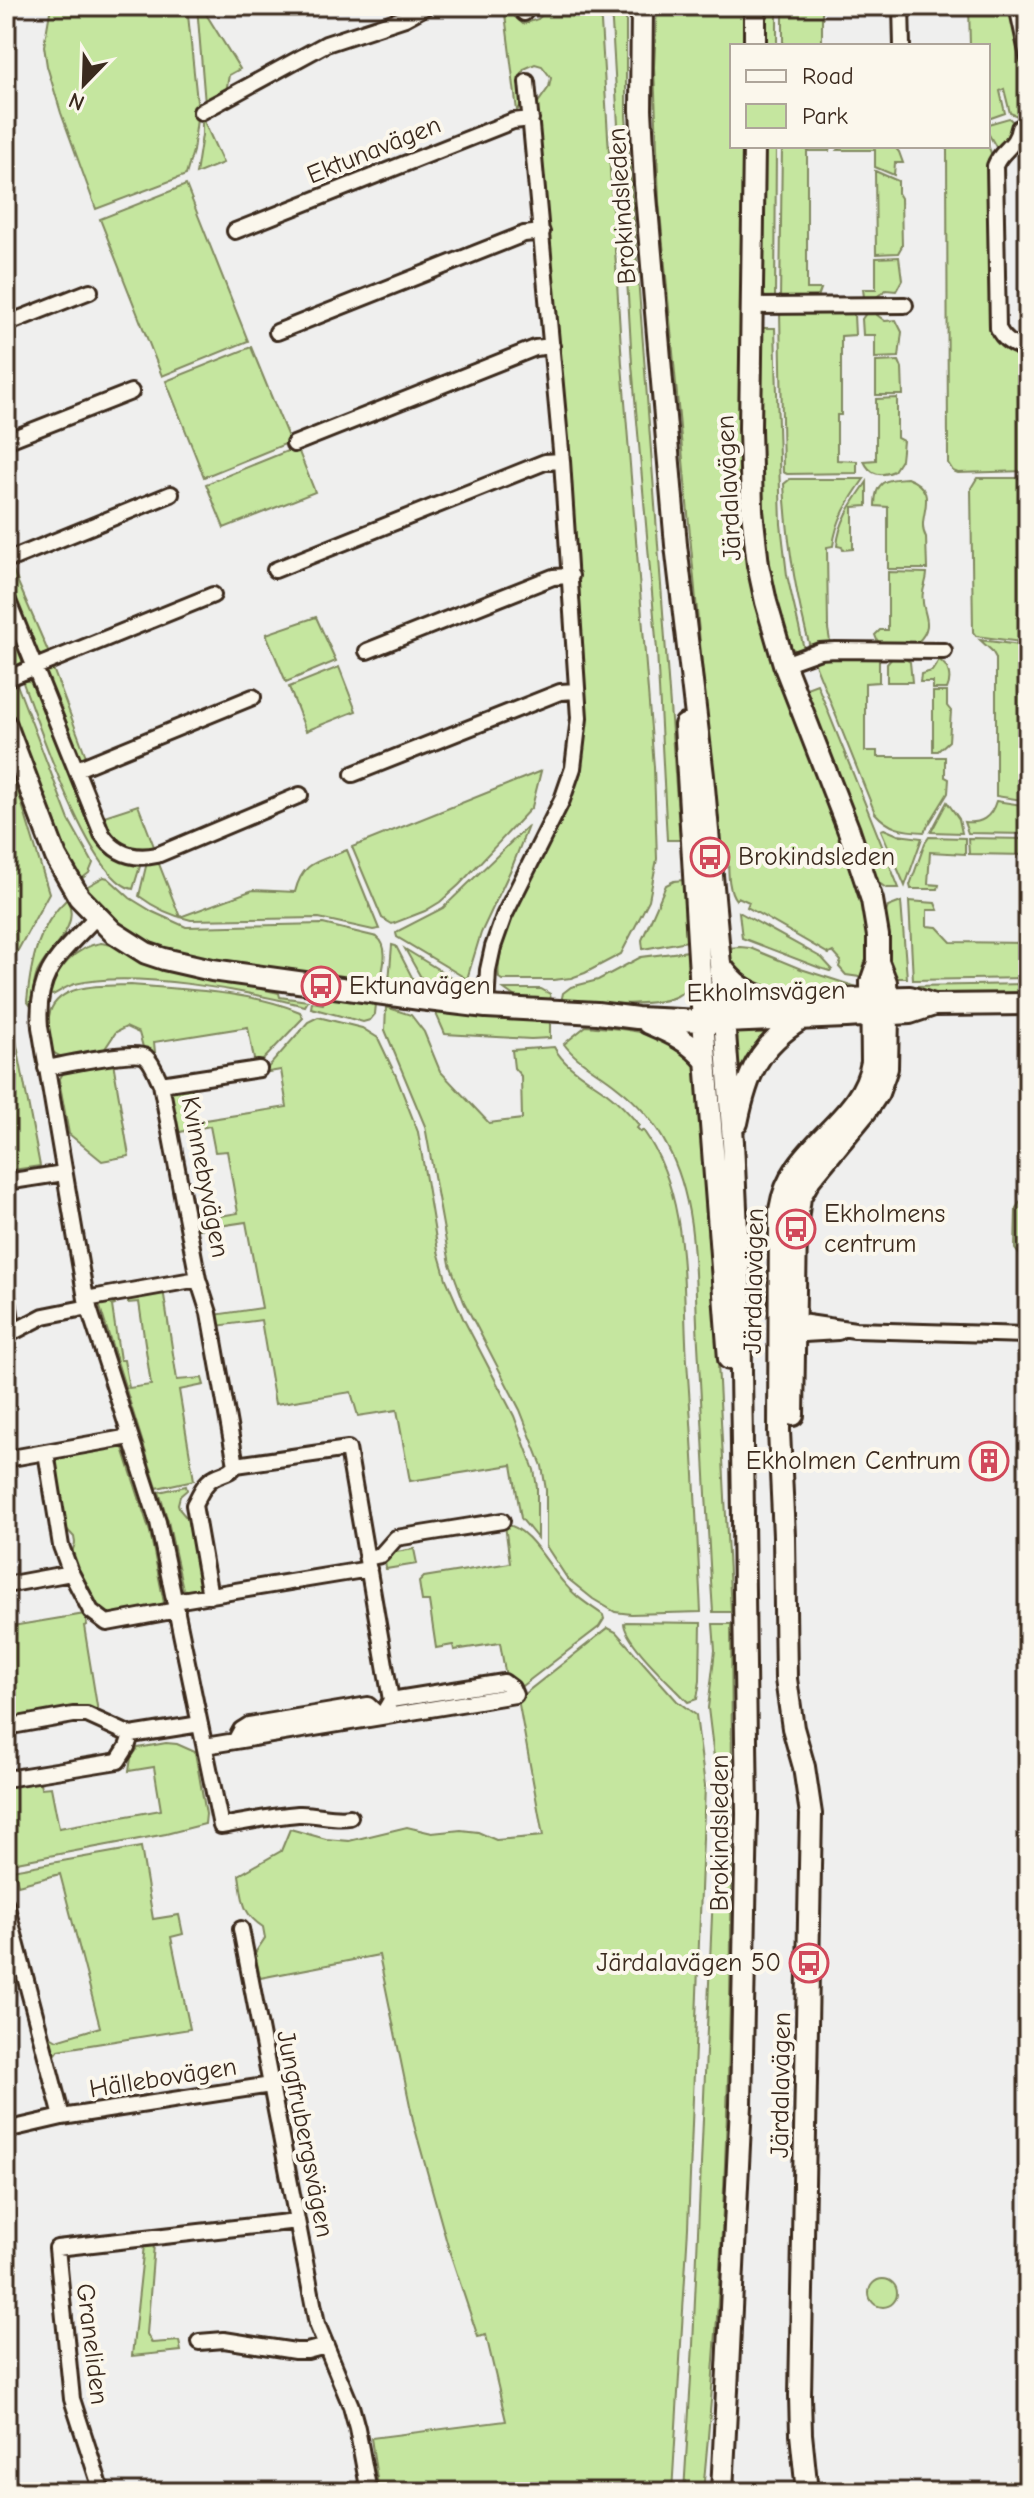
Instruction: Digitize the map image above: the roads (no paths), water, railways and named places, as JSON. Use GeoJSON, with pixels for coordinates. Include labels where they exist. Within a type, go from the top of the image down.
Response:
{"type":"FeatureCollection","features":[{"type":"Feature","properties":{"kind":"main road","name":"Brokindsleden"},"geometry":{"type":"LineString","coordinates":[[642,6],[641,110],[645,184],[713,1014],[733,1142],[740,1297],[747,1829],[741,2104],[722,2492]]}},
{"type":"Feature","properties":{"kind":"main road"},"geometry":{"type":"LineString","coordinates":[[755,6],[755,44]]}},
{"type":"Feature","properties":{"kind":"main road","name":"Järdalavägen"},"geometry":{"type":"LineString","coordinates":[[754,148],[752,511],[761,578],[784,664],[849,831],[872,900],[878,936],[878,962],[871,982],[879,1006],[872,1062],[866,1083],[851,1107],[798,1164],[783,1192],[780,1210],[792,1471],[784,1536],[786,1679],[811,1814],[800,2396],[807,2492]]}},
{"type":"Feature","properties":{"kind":"main road","name":"Brokindsleden"},"geometry":{"type":"LineString","coordinates":[[676,545],[703,776],[720,964],[706,1061],[741,1506]]}},
{"type":"Feature","properties":{"kind":"main road"},"geometry":{"type":"LineString","coordinates":[[6,725],[56,857],[79,897],[96,917]]}},
{"type":"Feature","properties":{"kind":"main road","name":"Ekholmsvägen"},"geometry":{"type":"LineString","coordinates":[[96,917],[130,944],[185,965],[415,999],[486,1007],[597,1013],[804,1018],[879,1006]]}},
{"type":"Feature","properties":{"kind":"main road"},"geometry":{"type":"LineString","coordinates":[[720,964],[731,981],[776,1003]]}},
{"type":"Feature","properties":{"kind":"main road","name":"Ekholmsvägen"},"geometry":{"type":"LineString","coordinates":[[597,1013],[637,1018],[713,1014],[776,1003],[879,1006],[910,1013],[934,1005],[1028,1004]]}},
{"type":"Feature","properties":{"kind":"main road"},"geometry":{"type":"LineString","coordinates":[[637,1018],[681,1037],[696,1048],[706,1061]]}},
{"type":"Feature","properties":{"kind":"main road"},"geometry":{"type":"LineString","coordinates":[[733,1142],[742,1100],[755,1063],[773,1039],[804,1018]]}},
{"type":"Feature","properties":{"kind":"main road","name":"Brokindsleden"},"geometry":{"type":"LineString","coordinates":[[714,2492],[726,2400]]}},
{"type":"Feature","properties":{"kind":"street"},"geometry":{"type":"LineString","coordinates":[[201,112],[326,44],[405,18],[427,6]]}},
{"type":"Feature","properties":{"kind":"street"},"geometry":{"type":"LineString","coordinates":[[901,6],[902,44]]}},
{"type":"Feature","properties":{"kind":"street"},"geometry":{"type":"LineString","coordinates":[[1017,6],[1028,57]]}},
{"type":"Feature","properties":{"kind":"street"},"geometry":{"type":"LineString","coordinates":[[486,1007],[490,957],[499,929],[562,800],[573,768],[578,734],[571,576],[527,82]]}},
{"type":"Feature","properties":{"kind":"street","name":"Ektunavägen"},"geometry":{"type":"LineString","coordinates":[[235,231],[513,121],[531,119]]}},
{"type":"Feature","properties":{"kind":"street"},"geometry":{"type":"LineString","coordinates":[[1028,129],[1019,128],[1017,140],[1000,156],[995,166],[998,328],[1004,337],[1020,348],[1028,349]]}},
{"type":"Feature","properties":{"kind":"street"},"geometry":{"type":"LineString","coordinates":[[277,332],[524,234],[542,232]]}},
{"type":"Feature","properties":{"kind":"street"},"geometry":{"type":"LineString","coordinates":[[6,324],[90,291]]}},
{"type":"Feature","properties":{"kind":"street"},"geometry":{"type":"LineString","coordinates":[[752,306],[905,305]]}},
{"type":"Feature","properties":{"kind":"street"},"geometry":{"type":"LineString","coordinates":[[294,444],[535,348],[552,346]]}},
{"type":"Feature","properties":{"kind":"street"},"geometry":{"type":"LineString","coordinates":[[6,441],[131,392]]}},
{"type":"Feature","properties":{"kind":"street"},"geometry":{"type":"LineString","coordinates":[[275,570],[545,462],[562,461]]}},
{"type":"Feature","properties":{"kind":"street"},"geometry":{"type":"LineString","coordinates":[[6,561],[171,494]]}},
{"type":"Feature","properties":{"kind":"street"},"geometry":{"type":"LineString","coordinates":[[367,651],[553,577],[571,576]]}},
{"type":"Feature","properties":{"kind":"street"},"geometry":{"type":"LineString","coordinates":[[6,679],[213,595]]}},
{"type":"Feature","properties":{"kind":"street"},"geometry":{"type":"LineString","coordinates":[[6,596],[102,834],[114,848],[134,857],[157,855],[300,795]]}},
{"type":"Feature","properties":{"kind":"street"},"geometry":{"type":"LineString","coordinates":[[784,664],[820,651],[944,651]]}},
{"type":"Feature","properties":{"kind":"street"},"geometry":{"type":"LineString","coordinates":[[353,774],[560,692],[577,691]]}},
{"type":"Feature","properties":{"kind":"street"},"geometry":{"type":"LineString","coordinates":[[77,769],[253,697]]}},
{"type":"Feature","properties":{"kind":"street"},"geometry":{"type":"LineString","coordinates":[[96,917],[55,961],[42,983],[38,1007],[46,1068],[88,1303],[158,1522],[221,1826],[298,1814],[350,1817]]}},
{"type":"Feature","properties":{"kind":"street","name":"Kvinnebyvägen"},"geometry":{"type":"LineString","coordinates":[[46,1068],[136,1054],[144,1055],[150,1061],[161,1084],[198,1279],[209,1313],[236,1465]]}},
{"type":"Feature","properties":{"kind":"street","name":"Kvinnebyvägen"},"geometry":{"type":"LineString","coordinates":[[161,1084],[259,1069]]}},
{"type":"Feature","properties":{"kind":"street"},"geometry":{"type":"LineString","coordinates":[[6,1182],[64,1173]]}},
{"type":"Feature","properties":{"kind":"street","name":"Kvinnebyvägen"},"geometry":{"type":"LineString","coordinates":[[6,1290],[10,1332],[44,1316],[88,1303],[198,1279]]}},
{"type":"Feature","properties":{"kind":"street"},"geometry":{"type":"LineString","coordinates":[[787,1327],[1028,1335]]}},
{"type":"Feature","properties":{"kind":"street"},"geometry":{"type":"LineString","coordinates":[[6,1459],[130,1437]]}},
{"type":"Feature","properties":{"kind":"street"},"geometry":{"type":"LineString","coordinates":[[210,1596],[194,1505],[207,1483],[230,1472],[236,1465],[348,1449],[391,1700],[381,1717]]}},
{"type":"Feature","properties":{"kind":"street"},"geometry":{"type":"LineString","coordinates":[[46,1452],[61,1546],[91,1611],[107,1623],[210,1596],[368,1564],[396,1538],[502,1521]]}},
{"type":"Feature","properties":{"kind":"street"},"geometry":{"type":"LineString","coordinates":[[6,1585],[71,1573]]}},
{"type":"Feature","properties":{"kind":"street"},"geometry":{"type":"LineString","coordinates":[[205,1746],[515,1695],[504,1682],[391,1700]]}},
{"type":"Feature","properties":{"kind":"street"},"geometry":{"type":"LineString","coordinates":[[6,1727],[73,1715],[87,1715],[131,1735],[200,1724]]}},
{"type":"Feature","properties":{"kind":"street"},"geometry":{"type":"LineString","coordinates":[[6,1779],[118,1761],[131,1735]]}},
{"type":"Feature","properties":{"kind":"street","name":"Hällebovägen"},"geometry":{"type":"LineString","coordinates":[[6,1904],[62,2117]]}},
{"type":"Feature","properties":{"kind":"street","name":"Jungfrubergsvägen"},"geometry":{"type":"LineString","coordinates":[[241,1929],[317,2324],[354,2417],[369,2492]]}},
{"type":"Feature","properties":{"kind":"street","name":"Hällebovägen"},"geometry":{"type":"LineString","coordinates":[[6,2130],[62,2117],[271,2085]]}},
{"type":"Feature","properties":{"kind":"street","name":"Graneliden"},"geometry":{"type":"LineString","coordinates":[[102,2492],[72,2399],[57,2248],[297,2221]]}},
{"type":"Feature","properties":{"kind":"street"},"geometry":{"type":"LineString","coordinates":[[199,2342],[224,2340],[295,2351],[326,2346]]}},
{"type":"Feature","properties":{"kind":"place","name":"Brokindsleden"},"geometry":{"type":"Point","coordinates":[710,857]}},
{"type":"Feature","properties":{"kind":"place","name":"Ektunavägen"},"geometry":{"type":"Point","coordinates":[321,986]}},
{"type":"Feature","properties":{"kind":"place","name":"Ekholmens centrum"},"geometry":{"type":"Point","coordinates":[796,1229]}},
{"type":"Feature","properties":{"kind":"place","name":"Ekholmen Centrum"},"geometry":{"type":"Point","coordinates":[989,1461]}},
{"type":"Feature","properties":{"kind":"place","name":"Järdalavägen 50"},"geometry":{"type":"Point","coordinates":[809,1963]}}]}
